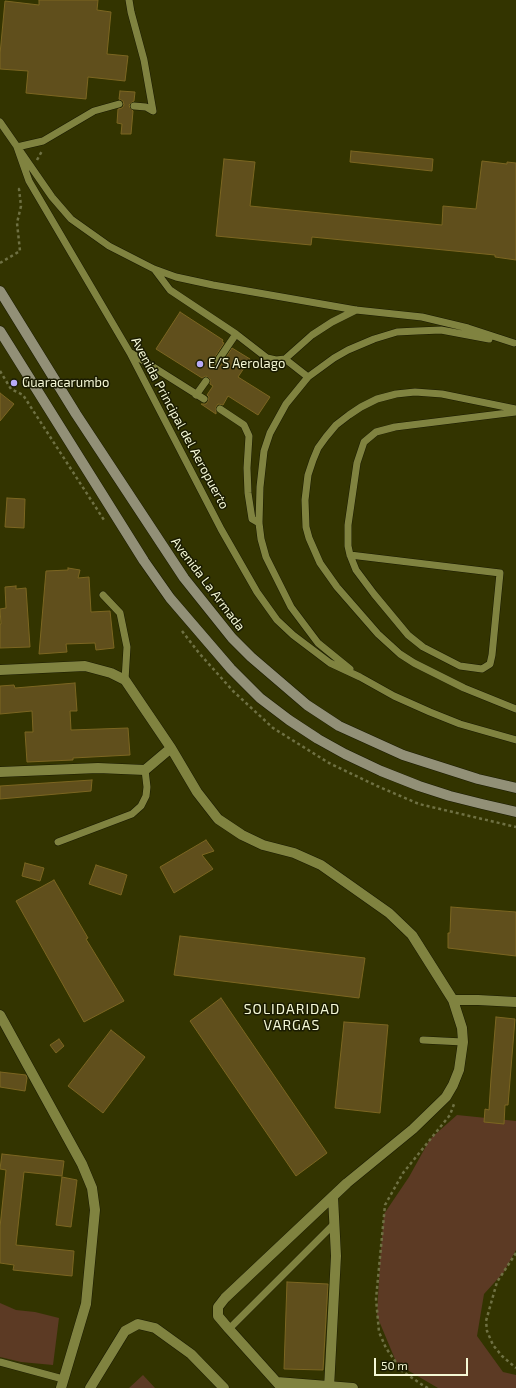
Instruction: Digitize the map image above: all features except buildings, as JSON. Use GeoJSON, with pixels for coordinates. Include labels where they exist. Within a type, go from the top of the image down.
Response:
{"type":"FeatureCollection","features":[{"type":"Feature","properties":{"kind":"main road","name":"Avenida La Armada"},"geometry":{"type":"LineString","coordinates":[[0,291],[76,414],[184,578],[228,633],[251,657],[307,705],[340,726],[409,757],[478,779],[516,788]]}},
{"type":"Feature","properties":{"kind":"main road"},"geometry":{"type":"LineString","coordinates":[[0,331],[144,561],[170,598],[231,669],[260,698],[289,720],[318,739],[345,754],[382,771],[444,794],[516,812]]}},
{"type":"Feature","properties":{"kind":"street"},"geometry":{"type":"LineString","coordinates":[[0,670],[85,666],[111,673],[125,680],[171,748],[197,792],[218,819],[242,835],[256,842],[294,853],[321,865],[389,913],[412,935],[453,1000],[462,1028],[463,1042],[459,1070],[446,1097],[413,1129],[347,1183],[225,1298],[218,1307],[218,1316],[279,1385],[353,1388]]}},
{"type":"Feature","properties":{"kind":"street"},"geometry":{"type":"LineString","coordinates":[[0,772],[98,768],[144,770],[171,748]]}},
{"type":"Feature","properties":{"kind":"street"},"geometry":{"type":"LineString","coordinates":[[453,1000],[516,1002]]}},
{"type":"Feature","properties":{"kind":"street"},"geometry":{"type":"LineString","coordinates":[[0,1015],[82,1164],[92,1188],[95,1210],[86,1304],[62,1384]]}},
{"type":"Feature","properties":{"kind":"street"},"geometry":{"type":"LineString","coordinates":[[329,1387],[336,1256],[333,1225],[333,1197]]}},
{"type":"Feature","properties":{"kind":"street"},"geometry":{"type":"LineString","coordinates":[[90,1388],[125,1330],[138,1324],[155,1328],[191,1354],[224,1388]]}},
{"type":"Feature","properties":{"kind":"lane"},"geometry":{"type":"LineString","coordinates":[[129,0],[144,60],[153,111],[146,107],[134,106]]}},
{"type":"Feature","properties":{"kind":"lane"},"geometry":{"type":"LineString","coordinates":[[17,147],[41,141],[94,111],[119,104]]}},
{"type":"Feature","properties":{"kind":"lane","name":"Avenida Principal del Aeropuerto"},"geometry":{"type":"LineString","coordinates":[[0,122],[52,197],[71,219],[109,246],[154,269],[176,277],[213,285],[356,310],[422,317],[468,328],[515,343]]}},
{"type":"Feature","properties":{"kind":"lane","name":"Avenida Principal del Aeropuerto"},"geometry":{"type":"LineString","coordinates":[[17,147],[29,181],[130,353],[221,528],[257,592],[277,620],[293,635],[330,663],[360,677],[394,696],[460,724],[516,740]]}},
{"type":"Feature","properties":{"kind":"lane"},"geometry":{"type":"LineString","coordinates":[[154,269],[170,290],[236,334],[267,358],[276,360],[285,359],[312,335],[332,322],[356,310]]}},
{"type":"Feature","properties":{"kind":"lane","name":"Avenida Principal del Aeropuerto"},"geometry":{"type":"LineString","coordinates":[[360,677],[318,643],[291,607],[266,557],[261,539],[259,523],[260,487],[264,451],[277,418],[286,404],[308,377],[334,358],[348,350],[374,339],[397,332],[441,330],[515,343]]}},
{"type":"Feature","properties":{"kind":"lane"},"geometry":{"type":"LineString","coordinates":[[217,362],[236,334]]}},
{"type":"Feature","properties":{"kind":"lane"},"geometry":{"type":"LineString","coordinates":[[130,353],[204,400]]}},
{"type":"Feature","properties":{"kind":"lane"},"geometry":{"type":"LineString","coordinates":[[285,359],[308,377]]}},
{"type":"Feature","properties":{"kind":"lane"},"geometry":{"type":"LineString","coordinates":[[196,395],[206,381]]}},
{"type":"Feature","properties":{"kind":"lane"},"geometry":{"type":"LineString","coordinates":[[516,409],[442,394],[422,392],[396,394],[377,399],[361,407],[336,425],[318,448],[308,475],[305,500],[306,527],[320,564],[337,587],[378,634],[400,654],[414,663],[464,688],[516,709]]}},
{"type":"Feature","properties":{"kind":"lane"},"geometry":{"type":"LineString","coordinates":[[220,409],[244,424],[249,436],[247,468],[248,493],[252,519],[259,523]]}},
{"type":"Feature","properties":{"kind":"lane"},"geometry":{"type":"LineString","coordinates":[[350,555],[500,573],[490,664],[482,669],[460,666],[423,647],[408,635],[356,570],[350,555],[348,546],[348,525],[357,463],[364,442],[376,432],[395,427],[516,412]]}},
{"type":"Feature","properties":{"kind":"lane"},"geometry":{"type":"LineString","coordinates":[[103,595],[120,613],[127,647],[125,680]]}},
{"type":"Feature","properties":{"kind":"lane"},"geometry":{"type":"LineString","coordinates":[[58,842],[132,814],[142,806],[146,796],[147,787],[144,770]]}},
{"type":"Feature","properties":{"kind":"lane"},"geometry":{"type":"LineString","coordinates":[[423,1040],[463,1042]]}},
{"type":"Feature","properties":{"kind":"lane"},"geometry":{"type":"LineString","coordinates":[[229,1330],[333,1225]]}},
{"type":"Feature","properties":{"kind":"lane"},"geometry":{"type":"LineString","coordinates":[[0,1362],[62,1384]]}},
{"type":"Feature","properties":{"kind":"path"},"geometry":{"type":"LineString","coordinates":[[36,175],[40,172],[37,163],[44,147],[41,141]]}},
{"type":"Feature","properties":{"kind":"path"},"geometry":{"type":"LineString","coordinates":[[0,263],[20,251],[17,223],[21,206],[19,189],[29,181]]}},
{"type":"Feature","properties":{"kind":"path"},"geometry":{"type":"LineString","coordinates":[[428,1388],[402,1371],[386,1348],[379,1332],[376,1299],[385,1205],[403,1172],[450,1115],[455,1103]]}},
{"type":"Feature","properties":{"kind":"path"},"geometry":{"type":"LineString","coordinates":[[516,1253],[498,1282],[486,1321],[487,1331],[493,1345],[502,1356],[516,1368]]}},
{"type":"Feature","properties":{"kind":"shaded area"},"geometry":{"type":"Polygon","coordinates":[[[457,1115],[516,1121],[516,1250],[504,1272],[484,1294],[477,1336],[503,1372],[516,1375],[516,1388],[438,1388],[397,1364],[377,1316],[384,1214],[409,1177],[430,1139],[457,1115]]]}},
{"type":"Feature","properties":{"kind":"shaded area"},"geometry":{"type":"Polygon","coordinates":[[[0,1303],[16,1310],[35,1312],[59,1318],[53,1365],[21,1362],[0,1357],[0,1303]]]}},
{"type":"Feature","properties":{"kind":"shaded area"},"geometry":{"type":"Polygon","coordinates":[[[143,1375],[155,1388],[129,1388],[143,1375]]]}},
{"type":"Feature","properties":{"kind":"place","name":"E/S Aerolago"},"geometry":{"type":"Point","coordinates":[200,364]}},
{"type":"Feature","properties":{"kind":"place","name":"Guaracarumbo"},"geometry":{"type":"Point","coordinates":[14,383]}},
{"type":"Feature","properties":{"kind":"district","name":"SOLIDARIDAD VARGAS"},"geometry":{"type":"Point","coordinates":[292,1018]}}]}
